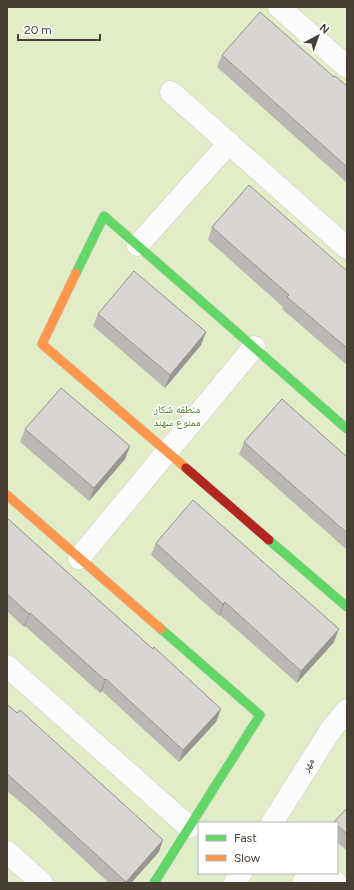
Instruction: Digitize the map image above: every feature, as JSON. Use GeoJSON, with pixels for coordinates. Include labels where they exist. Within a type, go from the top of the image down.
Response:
{"type":"FeatureCollection","features":[{"type":"Feature","properties":{"kind":"street"},"geometry":{"type":"LineString","coordinates":[[279,7],[347,67]]}},
{"type":"Feature","properties":{"kind":"street"},"geometry":{"type":"LineString","coordinates":[[171,92],[347,248]]}},
{"type":"Feature","properties":{"kind":"street"},"geometry":{"type":"LineString","coordinates":[[138,245],[229,143]]}},
{"type":"Feature","properties":{"kind":"street"},"geometry":{"type":"LineString","coordinates":[[347,430],[104,216],[42,344],[347,608]]}},
{"type":"Feature","properties":{"kind":"street"},"geometry":{"type":"LineString","coordinates":[[79,558],[254,347]]}},
{"type":"Feature","properties":{"kind":"street"},"geometry":{"type":"LineString","coordinates":[[7,495],[260,715],[154,883]]}},
{"type":"Feature","properties":{"kind":"street"},"geometry":{"type":"LineString","coordinates":[[7,666],[189,827]]}},
{"type":"Feature","properties":{"kind":"street","name":"مهر"},"geometry":{"type":"LineString","coordinates":[[273,822],[330,731],[347,710]]}},
{"type":"Feature","properties":{"kind":"street"},"geometry":{"type":"LineString","coordinates":[[7,852],[42,883]]}},
{"type":"Feature","properties":{"kind":"street"},"geometry":{"type":"LineString","coordinates":[[235,883],[240,874]]}},
{"type":"Feature","properties":{"kind":"street"},"geometry":{"type":"LineString","coordinates":[[303,883],[308,874]]}},
{"type":"Feature","properties":{"kind":"street"},"geometry":{"type":"LineString","coordinates":[[326,874],[336,883]]}},
{"type":"Feature","properties":{"kind":"green space","name":"منطقه شکار ممنوع سهند"},"geometry":{"type":"Polygon","coordinates":[[[7,7],[347,7],[347,883],[7,883],[7,7]]]}},
{"type":"Feature","properties":{"kind":"building"},"geometry":{"type":"Polygon","coordinates":[[[260,12],[334,77],[335,76],[347,86],[347,167],[222,55],[260,12]]]}},
{"type":"Feature","properties":{"kind":"building"},"geometry":{"type":"Polygon","coordinates":[[[249,185],[347,271],[347,348],[287,297],[289,295],[212,227],[249,185]]]}},
{"type":"Feature","properties":{"kind":"building"},"geometry":{"type":"Polygon","coordinates":[[[134,271],[206,332],[170,375],[98,314],[134,271]]]}},
{"type":"Feature","properties":{"kind":"building"},"geometry":{"type":"Polygon","coordinates":[[[61,388],[130,446],[94,488],[25,429],[61,388]]]}},
{"type":"Feature","properties":{"kind":"building"},"geometry":{"type":"Polygon","coordinates":[[[282,399],[347,457],[347,533],[244,442],[282,399]]]}},
{"type":"Feature","properties":{"kind":"building"},"geometry":{"type":"Polygon","coordinates":[[[193,500],[339,629],[301,671],[225,602],[223,604],[156,543],[193,500]]]}},
{"type":"Feature","properties":{"kind":"building"},"geometry":{"type":"Polygon","coordinates":[[[7,518],[153,649],[154,647],[221,709],[183,750],[106,679],[105,680],[7,594],[7,518]]]}},
{"type":"Feature","properties":{"kind":"building"},"geometry":{"type":"Polygon","coordinates":[[[7,704],[17,713],[20,710],[163,840],[126,882],[7,774],[7,704]]]}},
{"type":"Feature","properties":{"kind":"building"},"geometry":{"type":"Polygon","coordinates":[[[347,808],[347,834],[338,826],[338,822],[334,822],[347,808]]]}},
{"type":"Feature","properties":{"kind":"traffic: fast"},"geometry":{"type":"LineString","coordinates":[[76,273],[104,216],[347,429]]}},
{"type":"Feature","properties":{"kind":"traffic: fast"},"geometry":{"type":"LineString","coordinates":[[269,540],[347,607]]}},
{"type":"Feature","properties":{"kind":"traffic: fast"},"geometry":{"type":"LineString","coordinates":[[154,883],[260,715],[161,629]]}},
{"type":"Feature","properties":{"kind":"traffic: slow"},"geometry":{"type":"LineString","coordinates":[[76,273],[42,344],[186,468]]}},
{"type":"Feature","properties":{"kind":"traffic: slow"},"geometry":{"type":"LineString","coordinates":[[7,495],[161,629]]}},
{"type":"Feature","properties":{"kind":"traffic: jam"},"geometry":{"type":"LineString","coordinates":[[186,468],[269,540]]}}]}
